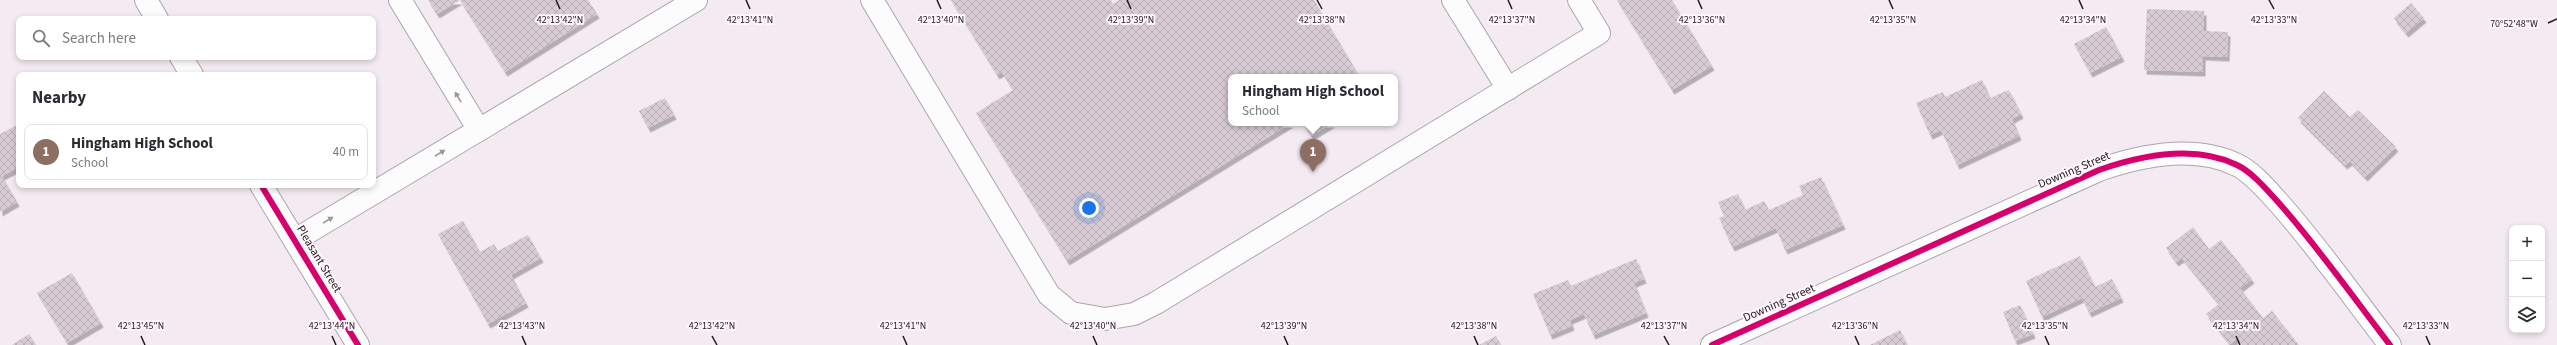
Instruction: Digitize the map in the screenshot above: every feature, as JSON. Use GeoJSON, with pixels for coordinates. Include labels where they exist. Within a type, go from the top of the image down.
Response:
{"type":"FeatureCollection","features":[{"type":"Feature","properties":{"kind":"street"},"geometry":{"type":"LineString","coordinates":[[400,0],[479,130]]}},
{"type":"Feature","properties":{"kind":"street"},"geometry":{"type":"LineString","coordinates":[[295,240],[696,0]]}},
{"type":"Feature","properties":{"kind":"street"},"geometry":{"type":"LineString","coordinates":[[872,0],[1049,295],[1071,313],[1105,319],[1134,314],[1156,303],[1599,32],[1579,0]]}},
{"type":"Feature","properties":{"kind":"street"},"geometry":{"type":"LineString","coordinates":[[1453,0],[1508,89]]}},
{"type":"Feature","properties":{"kind":"street"},"geometry":{"type":"LineString","coordinates":[[183,60],[190,72]]}},
{"type":"Feature","properties":{"kind":"street","name":"Downing Street"},"geometry":{"type":"LineString","coordinates":[[1712,345],[2098,170],[2131,159],[2171,154],[2207,155],[2238,166],[2266,189],[2296,222],[2390,345]]}},
{"type":"Feature","properties":{"kind":"street","name":"Pleasant Street"},"geometry":{"type":"LineString","coordinates":[[263,188],[358,345]]}},
{"type":"Feature","properties":{"kind":"building"},"geometry":{"type":"Polygon","coordinates":[[[428,0],[460,0],[437,14],[428,0]]]}},
{"type":"Feature","properties":{"kind":"building"},"geometry":{"type":"Polygon","coordinates":[[[460,0],[588,0],[597,14],[505,72],[460,0]]]}},
{"type":"Feature","properties":{"kind":"building"},"geometry":{"type":"Polygon","coordinates":[[[951,0],[1111,0],[1113,4],[1119,0],[1314,0],[1358,74],[1228,74],[1228,126],[1286,126],[1067,261],[976,113],[1013,90],[1002,72],[997,75],[951,0]]]}},
{"type":"Feature","properties":{"kind":"building"},"geometry":{"type":"Polygon","coordinates":[[[1617,0],[1672,0],[1712,66],[1672,90],[1617,0]]]}},
{"type":"Feature","properties":{"kind":"building"},"geometry":{"type":"Polygon","coordinates":[[[2411,3],[2424,18],[2406,33],[2394,18],[2411,3]]]}},
{"type":"Feature","properties":{"kind":"building"},"geometry":{"type":"Polygon","coordinates":[[[2147,9],[2204,11],[2204,31],[2228,32],[2227,57],[2203,56],[2203,72],[2144,70],[2147,9]]]}},
{"type":"Feature","properties":{"kind":"building"},"geometry":{"type":"Polygon","coordinates":[[[2106,27],[2122,57],[2090,73],[2074,44],[2106,27]]]}},
{"type":"Feature","properties":{"kind":"building"},"geometry":{"type":"Polygon","coordinates":[[[1982,80],[1990,98],[2009,90],[2021,114],[2012,119],[2019,136],[1957,165],[1941,130],[1930,135],[1916,103],[1943,92],[1945,97],[1982,80]]]}},
{"type":"Feature","properties":{"kind":"building"},"geometry":{"type":"Polygon","coordinates":[[[2324,91],[2350,117],[2358,110],[2396,147],[2365,177],[2350,161],[2345,165],[2298,118],[2324,91]]]}},
{"type":"Feature","properties":{"kind":"building"},"geometry":{"type":"Polygon","coordinates":[[[665,98],[674,115],[648,128],[639,111],[665,98]]]}},
{"type":"Feature","properties":{"kind":"building"},"geometry":{"type":"Polygon","coordinates":[[[16,126],[16,169],[2,176],[17,202],[0,212],[0,134],[16,126]]]}},
{"type":"Feature","properties":{"kind":"building"},"geometry":{"type":"Polygon","coordinates":[[[1305,126],[1328,126],[1311,136],[1305,126]]]}},
{"type":"Feature","properties":{"kind":"building"},"geometry":{"type":"Polygon","coordinates":[[[1821,177],[1843,225],[1785,250],[1776,228],[1732,247],[1719,218],[1724,216],[1718,202],[1738,194],[1745,210],[1764,201],[1769,210],[1803,195],[1799,186],[1821,177]]]}},
{"type":"Feature","properties":{"kind":"building"},"geometry":{"type":"Polygon","coordinates":[[[463,221],[480,252],[494,244],[498,251],[528,235],[541,258],[511,275],[526,303],[488,324],[438,234],[463,221]]]}},
{"type":"Feature","properties":{"kind":"building"},"geometry":{"type":"Polygon","coordinates":[[[2193,227],[2209,249],[2221,240],[2252,279],[2240,288],[2263,318],[2272,311],[2299,345],[2244,345],[2238,338],[2230,344],[2206,314],[2219,304],[2182,258],[2176,262],[2166,248],[2193,227]]]}},
{"type":"Feature","properties":{"kind":"building"},"geometry":{"type":"Polygon","coordinates":[[[2080,256],[2095,287],[2112,279],[2121,298],[2089,313],[2082,298],[2042,317],[2026,281],[2080,256]]]}},
{"type":"Feature","properties":{"kind":"building"},"geometry":{"type":"Polygon","coordinates":[[[1636,259],[1644,279],[1634,283],[1646,313],[1593,335],[1584,314],[1570,320],[1572,326],[1550,335],[1533,294],[1568,280],[1571,286],[1636,259]]]}},
{"type":"Feature","properties":{"kind":"building"},"geometry":{"type":"Polygon","coordinates":[[[72,273],[101,323],[67,343],[37,293],[72,273]]]}},
{"type":"Feature","properties":{"kind":"building"},"geometry":{"type":"Polygon","coordinates":[[[2020,305],[2033,334],[2015,341],[2003,312],[2020,305]]]}},
{"type":"Feature","properties":{"kind":"building"},"geometry":{"type":"Polygon","coordinates":[[[1900,330],[1907,345],[1870,345],[1900,330]]]}},
{"type":"Feature","properties":{"kind":"building"},"geometry":{"type":"Polygon","coordinates":[[[29,334],[36,345],[12,345],[29,334]]]}},
{"type":"Feature","properties":{"kind":"building"},"geometry":{"type":"Polygon","coordinates":[[[1496,336],[1501,345],[1479,345],[1496,336]]]}},
{"type":"Feature","properties":{"kind":"cycle path"},"geometry":{"type":"LineString","coordinates":[[1712,345],[2099,170],[2150,156],[2186,153],[2203,155],[2237,165],[2243,168],[2259,182],[2307,237],[2390,345]]}},
{"type":"Feature","properties":{"kind":"cycle path"},"geometry":{"type":"LineString","coordinates":[[263,188],[358,345]]}},
{"type":"Feature","properties":{"kind":"place","name":"Hingham High School"},"geometry":{"type":"Point","coordinates":[1313,172]}}]}
